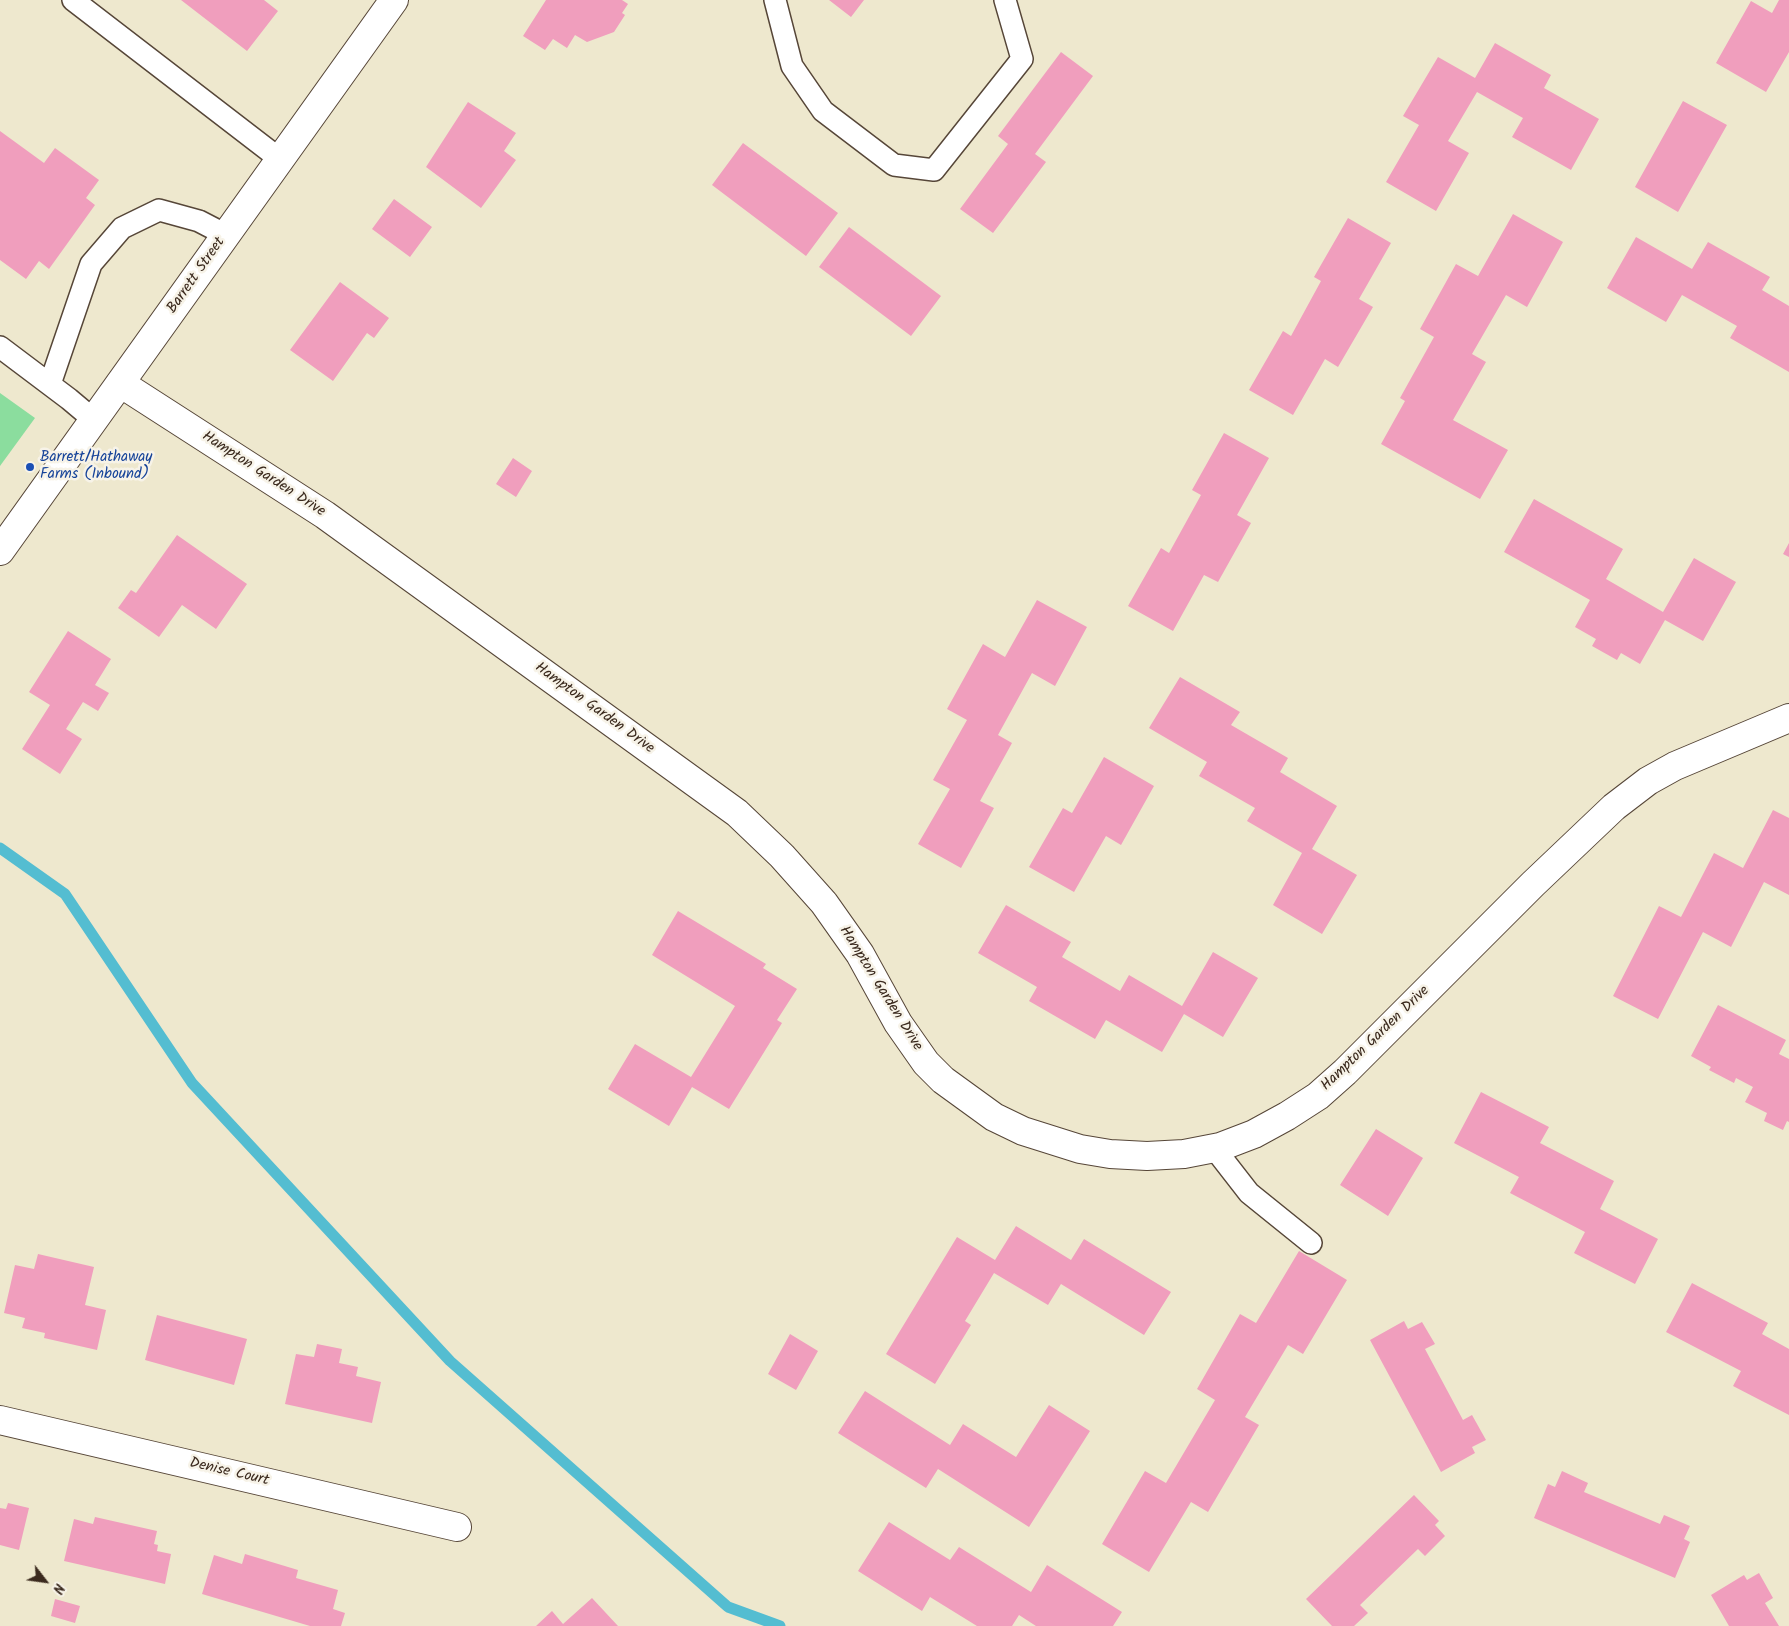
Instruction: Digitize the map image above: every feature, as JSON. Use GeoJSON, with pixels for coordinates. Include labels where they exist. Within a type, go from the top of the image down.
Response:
{"type":"FeatureCollection","features":[{"type":"Feature","properties":{"kind":"street","name":"Barrett Street"},"geometry":{"type":"LineString","coordinates":[[0,551],[394,0]]}},
{"type":"Feature","properties":{"kind":"street","name":"Hampton Garden Drive"},"geometry":{"type":"LineString","coordinates":[[120,383],[325,515],[737,813],[793,867],[824,903],[860,954],[885,1001],[912,1044],[943,1080],[968,1100],[994,1117],[1023,1131],[1080,1149],[1110,1154],[1146,1156],[1184,1154],[1214,1148],[1254,1134],[1287,1116],[1318,1096],[1346,1072],[1540,878],[1614,807],[1648,781],[1676,766],[1789,718]]}},
{"type":"Feature","properties":{"kind":"street","name":"Denise Court"},"geometry":{"type":"LineString","coordinates":[[0,1420],[457,1527]]}},
{"type":"Feature","properties":{"kind":"lane"},"geometry":{"type":"LineString","coordinates":[[73,0],[281,160]]}},
{"type":"Feature","properties":{"kind":"lane"},"geometry":{"type":"LineString","coordinates":[[775,0],[792,66],[823,111],[894,165],[934,170],[1022,59],[1005,0]]}},
{"type":"Feature","properties":{"kind":"lane"},"geometry":{"type":"LineString","coordinates":[[50,384],[91,264],[122,228],[159,210],[199,221],[226,235]]}},
{"type":"Feature","properties":{"kind":"lane"},"geometry":{"type":"LineString","coordinates":[[0,347],[94,420]]}},
{"type":"Feature","properties":{"kind":"lane"},"geometry":{"type":"LineString","coordinates":[[1214,1148],[1249,1193],[1311,1243]]}},
{"type":"Feature","properties":{"kind":"green space"},"geometry":{"type":"Polygon","coordinates":[[[0,393],[35,418],[0,466],[0,393]]]}},
{"type":"Feature","properties":{"kind":"building"},"geometry":{"type":"Polygon","coordinates":[[[181,0],[264,0],[278,11],[247,51],[181,0]]]}},
{"type":"Feature","properties":{"kind":"building"},"geometry":{"type":"Polygon","coordinates":[[[546,0],[622,0],[628,4],[622,13],[625,15],[614,32],[587,42],[575,35],[567,48],[553,39],[545,50],[523,36],[546,0]]]}},
{"type":"Feature","properties":{"kind":"building"},"geometry":{"type":"Polygon","coordinates":[[[829,0],[864,0],[851,17],[829,0]]]}},
{"type":"Feature","properties":{"kind":"building"},"geometry":{"type":"Polygon","coordinates":[[[1779,0],[1789,0],[1789,52],[1766,92],[1716,63],[1751,1],[1772,13],[1779,0]]]}},
{"type":"Feature","properties":{"kind":"building"},"geometry":{"type":"Polygon","coordinates":[[[1495,43],[1551,75],[1544,88],[1599,119],[1571,170],[1512,137],[1523,118],[1477,92],[1448,141],[1469,153],[1436,211],[1386,182],[1419,125],[1403,116],[1438,57],[1475,78],[1495,43]]]}},
{"type":"Feature","properties":{"kind":"building"},"geometry":{"type":"Polygon","coordinates":[[[1061,52],[1093,76],[1035,154],[1046,162],[993,233],[960,209],[1008,144],[998,136],[1061,52]]]}},
{"type":"Feature","properties":{"kind":"building"},"geometry":{"type":"Polygon","coordinates":[[[1683,101],[1727,125],[1678,212],[1635,187],[1683,101]]]}},
{"type":"Feature","properties":{"kind":"building"},"geometry":{"type":"Polygon","coordinates":[[[468,102],[516,133],[504,151],[516,160],[481,208],[426,167],[468,102]]]}},
{"type":"Feature","properties":{"kind":"building"},"geometry":{"type":"Polygon","coordinates":[[[0,131],[44,163],[55,148],[99,180],[86,198],[95,205],[49,269],[39,261],[26,279],[0,260],[0,131]]]}},
{"type":"Feature","properties":{"kind":"building"},"geometry":{"type":"Polygon","coordinates":[[[743,143],[838,213],[806,256],[712,185],[743,143]]]}},
{"type":"Feature","properties":{"kind":"building"},"geometry":{"type":"Polygon","coordinates":[[[394,199],[432,227],[410,257],[372,229],[394,199]]]}},
{"type":"Feature","properties":{"kind":"building"},"geometry":{"type":"Polygon","coordinates":[[[1513,214],[1563,242],[1527,307],[1506,295],[1472,354],[1486,362],[1453,420],[1508,450],[1480,499],[1381,444],[1405,401],[1400,398],[1434,337],[1420,329],[1456,264],[1478,276],[1513,214]]]}},
{"type":"Feature","properties":{"kind":"building"},"geometry":{"type":"Polygon","coordinates":[[[1348,218],[1391,243],[1359,299],[1373,307],[1338,367],[1325,359],[1293,415],[1249,390],[1283,331],[1291,336],[1321,281],[1314,277],[1348,218]]]}},
{"type":"Feature","properties":{"kind":"building"},"geometry":{"type":"Polygon","coordinates":[[[849,227],[941,296],[911,336],[819,267],[849,227]]]}},
{"type":"Feature","properties":{"kind":"building"},"geometry":{"type":"Polygon","coordinates":[[[1636,237],[1692,269],[1708,242],[1770,277],[1762,290],[1789,306],[1789,372],[1730,338],[1737,326],[1682,295],[1666,322],[1607,288],[1636,237]]]}},
{"type":"Feature","properties":{"kind":"building"},"geometry":{"type":"Polygon","coordinates":[[[340,282],[389,318],[374,338],[367,333],[333,381],[290,350],[340,282]]]}},
{"type":"Feature","properties":{"kind":"building"},"geometry":{"type":"Polygon","coordinates":[[[1224,433],[1269,458],[1237,515],[1251,523],[1218,582],[1204,575],[1173,631],[1128,606],[1161,548],[1169,553],[1201,495],[1192,490],[1224,433]]]}},
{"type":"Feature","properties":{"kind":"building"},"geometry":{"type":"Polygon","coordinates":[[[513,458],[532,471],[516,497],[496,484],[513,458]]]}},
{"type":"Feature","properties":{"kind":"building"},"geometry":{"type":"Polygon","coordinates":[[[1534,499],[1623,549],[1606,579],[1663,612],[1694,558],[1736,582],[1703,641],[1665,620],[1640,664],[1621,653],[1617,660],[1592,646],[1596,639],[1575,627],[1590,600],[1504,552],[1534,499]]]}},
{"type":"Feature","properties":{"kind":"building"},"geometry":{"type":"Polygon","coordinates":[[[177,535],[247,584],[216,629],[182,605],[159,637],[118,608],[131,590],[136,593],[177,535]]]}},
{"type":"Feature","properties":{"kind":"building"},"geometry":{"type":"Polygon","coordinates":[[[1789,543],[1789,557],[1783,554],[1789,543]]]}},
{"type":"Feature","properties":{"kind":"building"},"geometry":{"type":"Polygon","coordinates":[[[1037,600],[1087,627],[1055,686],[1032,673],[998,735],[1012,743],[980,801],[994,808],[961,868],[918,844],[950,789],[933,780],[967,720],[947,709],[983,644],[1005,657],[1037,600]]]}},
{"type":"Feature","properties":{"kind":"building"},"geometry":{"type":"Polygon","coordinates":[[[68,631],[111,659],[95,685],[109,693],[98,711],[83,702],[66,729],[82,739],[60,774],[22,749],[50,705],[29,692],[68,631]]]}},
{"type":"Feature","properties":{"kind":"building"},"geometry":{"type":"Polygon","coordinates":[[[1180,677],[1240,712],[1231,725],[1288,758],[1280,772],[1337,806],[1312,849],[1357,875],[1322,934],[1273,905],[1302,853],[1247,821],[1255,808],[1199,776],[1207,762],[1149,728],[1180,677]]]}},
{"type":"Feature","properties":{"kind":"building"},"geometry":{"type":"Polygon","coordinates":[[[1104,757],[1154,786],[1121,845],[1106,836],[1074,892],[1029,867],[1063,808],[1072,813],[1104,757]]]}},
{"type":"Feature","properties":{"kind":"building"},"geometry":{"type":"Polygon","coordinates":[[[1773,810],[1789,818],[1789,895],[1764,882],[1731,947],[1703,932],[1658,1019],[1613,996],[1659,906],[1681,917],[1714,853],[1743,868],[1773,810]]]}},
{"type":"Feature","properties":{"kind":"building"},"geometry":{"type":"Polygon","coordinates":[[[1006,905],[1071,942],[1062,957],[1120,991],[1129,975],[1182,1006],[1213,952],[1258,978],[1223,1037],[1184,1014],[1162,1052],[1106,1020],[1095,1039],[1029,1001],[1037,987],[978,953],[1006,905]]]}},
{"type":"Feature","properties":{"kind":"building"},"geometry":{"type":"Polygon","coordinates":[[[678,911],[766,964],[763,968],[797,989],[777,1020],[782,1023],[729,1109],[692,1087],[669,1126],[608,1089],[635,1044],[691,1077],[735,1006],[652,955],[678,911]]]}},
{"type":"Feature","properties":{"kind":"building"},"geometry":{"type":"Polygon","coordinates":[[[1718,1005],[1786,1040],[1779,1054],[1789,1059],[1789,1122],[1787,1121],[1783,1130],[1764,1121],[1767,1113],[1745,1102],[1753,1087],[1736,1078],[1734,1083],[1709,1070],[1711,1067],[1691,1056],[1718,1005]]]}},
{"type":"Feature","properties":{"kind":"building"},"geometry":{"type":"Polygon","coordinates":[[[1481,1092],[1549,1127],[1540,1143],[1614,1181],[1600,1209],[1658,1239],[1635,1284],[1574,1253],[1585,1232],[1510,1193],[1519,1177],[1454,1143],[1481,1092]]]}},
{"type":"Feature","properties":{"kind":"building"},"geometry":{"type":"Polygon","coordinates":[[[1376,1129],[1423,1158],[1388,1216],[1340,1185],[1376,1129]]]}},
{"type":"Feature","properties":{"kind":"building"},"geometry":{"type":"Polygon","coordinates":[[[1016,1226],[1071,1260],[1084,1239],[1171,1292],[1144,1335],[1061,1284],[1048,1305],[994,1273],[965,1321],[971,1325],[935,1384],[886,1354],[957,1237],[995,1260],[1016,1226]]]}},
{"type":"Feature","properties":{"kind":"building"},"geometry":{"type":"Polygon","coordinates":[[[1299,1251],[1347,1280],[1303,1354],[1288,1345],[1245,1417],[1259,1425],[1208,1512],[1191,1502],[1149,1572],[1102,1544],[1145,1471],[1166,1483],[1215,1400],[1197,1389],[1240,1314],[1256,1323],[1299,1251]]]}},
{"type":"Feature","properties":{"kind":"building"},"geometry":{"type":"Polygon","coordinates":[[[38,1254],[94,1267],[85,1305],[106,1310],[97,1350],[44,1338],[45,1333],[22,1328],[25,1318],[4,1313],[15,1265],[34,1269],[38,1254]]]}},
{"type":"Feature","properties":{"kind":"building"},"geometry":{"type":"Polygon","coordinates":[[[1692,1283],[1768,1323],[1762,1334],[1789,1349],[1789,1415],[1733,1386],[1741,1371],[1666,1332],[1692,1283]]]}},
{"type":"Feature","properties":{"kind":"building"},"geometry":{"type":"Polygon","coordinates":[[[157,1315],[247,1339],[234,1385],[145,1360],[157,1315]]]}},
{"type":"Feature","properties":{"kind":"building"},"geometry":{"type":"Polygon","coordinates":[[[1404,1321],[1408,1329],[1422,1322],[1435,1344],[1425,1349],[1463,1420],[1472,1415],[1486,1440],[1472,1447],[1475,1453],[1441,1472],[1370,1340],[1404,1321]]]}},
{"type":"Feature","properties":{"kind":"building"},"geometry":{"type":"Polygon","coordinates":[[[790,1334],[818,1351],[796,1390],[768,1374],[790,1334]]]}},
{"type":"Feature","properties":{"kind":"building"},"geometry":{"type":"Polygon","coordinates":[[[317,1344],[342,1349],[339,1363],[358,1367],[356,1376],[381,1382],[372,1423],[285,1404],[296,1354],[314,1357],[317,1344]]]}},
{"type":"Feature","properties":{"kind":"building"},"geometry":{"type":"Polygon","coordinates":[[[865,1391],[950,1445],[963,1424],[1016,1457],[1049,1405],[1090,1431],[1029,1527],[938,1469],[926,1488],[838,1433],[865,1391]]]}},
{"type":"Feature","properties":{"kind":"building"},"geometry":{"type":"Polygon","coordinates":[[[1562,1471],[1588,1483],[1584,1492],[1660,1524],[1664,1515],[1690,1526],[1684,1539],[1690,1542],[1675,1578],[1534,1518],[1548,1484],[1555,1487],[1562,1471]]]}},
{"type":"Feature","properties":{"kind":"building"},"geometry":{"type":"Polygon","coordinates":[[[1414,1495],[1439,1521],[1435,1525],[1445,1536],[1425,1556],[1418,1549],[1360,1605],[1368,1613],[1354,1626],[1332,1626],[1306,1599],[1414,1495]]]}},
{"type":"Feature","properties":{"kind":"building"},"geometry":{"type":"Polygon","coordinates":[[[8,1503],[29,1508],[19,1550],[0,1545],[0,1508],[6,1509],[8,1503]]]}},
{"type":"Feature","properties":{"kind":"building"},"geometry":{"type":"Polygon","coordinates":[[[95,1517],[157,1531],[154,1544],[158,1545],[157,1551],[171,1554],[165,1584],[64,1561],[74,1519],[93,1524],[95,1517]]]}},
{"type":"Feature","properties":{"kind":"building"},"geometry":{"type":"Polygon","coordinates":[[[889,1522],[950,1560],[959,1547],[1031,1592],[1047,1565],[1122,1612],[1113,1626],[1036,1626],[1019,1615],[1012,1626],[977,1626],[930,1597],[922,1611],[858,1571],[889,1522]]]}},
{"type":"Feature","properties":{"kind":"building"},"geometry":{"type":"Polygon","coordinates":[[[245,1554],[298,1570],[296,1578],[338,1590],[333,1609],[345,1613],[341,1626],[310,1626],[202,1594],[214,1555],[242,1564],[245,1554]]]}},
{"type":"Feature","properties":{"kind":"building"},"geometry":{"type":"Polygon","coordinates":[[[1759,1573],[1773,1598],[1765,1603],[1779,1626],[1729,1626],[1711,1595],[1744,1575],[1747,1580],[1759,1573]]]}},
{"type":"Feature","properties":{"kind":"building"},"geometry":{"type":"Polygon","coordinates":[[[592,1598],[618,1626],[536,1626],[552,1611],[563,1624],[592,1598]]]}},
{"type":"Feature","properties":{"kind":"building"},"geometry":{"type":"Polygon","coordinates":[[[55,1599],[80,1606],[75,1623],[51,1616],[55,1599]]]}},
{"type":"Feature","properties":{"kind":"waterway"},"geometry":{"type":"LineString","coordinates":[[0,848],[65,894],[192,1083],[450,1361],[728,1607],[780,1626]]}},
{"type":"Feature","properties":{"kind":"place","name":"Barrett/Hathaway Farms (Inbound)"},"geometry":{"type":"Point","coordinates":[30,467]}}]}
